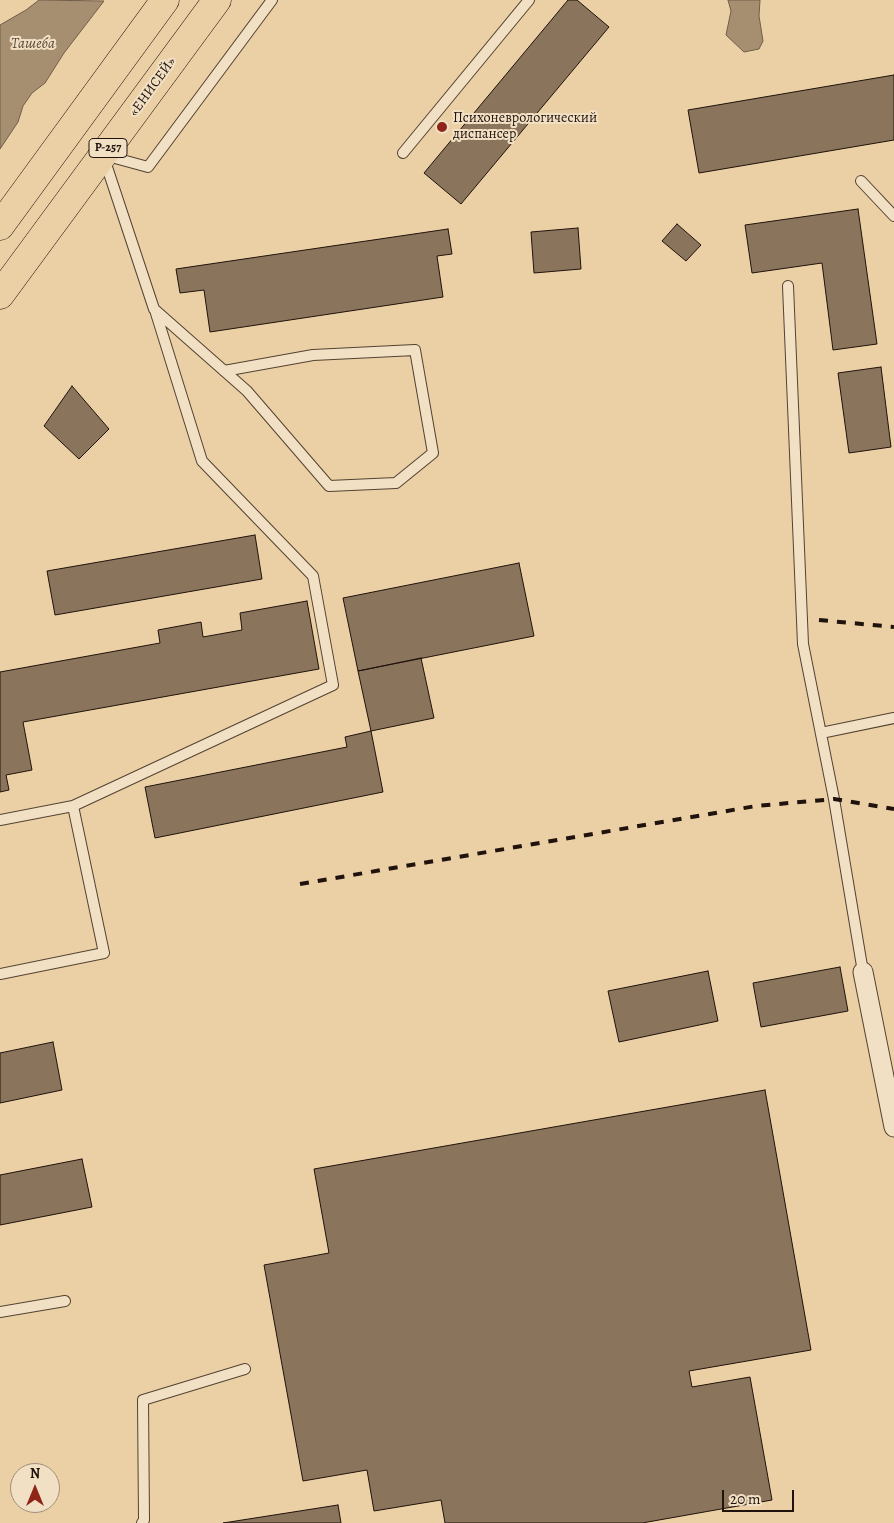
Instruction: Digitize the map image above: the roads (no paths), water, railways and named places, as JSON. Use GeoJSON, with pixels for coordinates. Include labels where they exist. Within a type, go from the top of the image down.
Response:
{"type":"FeatureCollection","features":[{"type":"Feature","properties":{"kind":"highway","name":"Р-257"},"geometry":{"type":"LineString","coordinates":[[0,226],[165,0]]}},
{"type":"Feature","properties":{"kind":"highway","name":"«ЕНИСЕЙ»"},"geometry":{"type":"LineString","coordinates":[[0,295],[217,0]]}},
{"type":"Feature","properties":{"kind":"street"},"geometry":{"type":"LineString","coordinates":[[863,972],[891,1091],[894,1126]]}},
{"type":"Feature","properties":{"kind":"lane"},"geometry":{"type":"LineString","coordinates":[[103,155],[148,167],[272,0]]}},
{"type":"Feature","properties":{"kind":"lane"},"geometry":{"type":"LineString","coordinates":[[403,153],[529,0]]}},
{"type":"Feature","properties":{"kind":"lane"},"geometry":{"type":"LineString","coordinates":[[0,820],[73,806],[333,685],[313,576],[202,461],[103,155]]}},
{"type":"Feature","properties":{"kind":"lane"},"geometry":{"type":"LineString","coordinates":[[861,181],[894,216]]}},
{"type":"Feature","properties":{"kind":"lane"},"geometry":{"type":"LineString","coordinates":[[788,286],[803,644],[821,733],[863,972]]}},
{"type":"Feature","properties":{"kind":"lane"},"geometry":{"type":"LineString","coordinates":[[154,309],[246,391],[329,486],[396,483],[432,453],[415,350],[313,355],[224,371]]}},
{"type":"Feature","properties":{"kind":"lane"},"geometry":{"type":"LineString","coordinates":[[821,733],[894,718]]}},
{"type":"Feature","properties":{"kind":"lane"},"geometry":{"type":"LineString","coordinates":[[0,974],[104,953],[73,806]]}},
{"type":"Feature","properties":{"kind":"lane"},"geometry":{"type":"LineString","coordinates":[[0,1312],[65,1301]]}},
{"type":"Feature","properties":{"kind":"lane"},"geometry":{"type":"LineString","coordinates":[[142,1523],[144,1520],[144,1400],[245,1369]]}},
{"type":"Feature","properties":{"kind":"water","name":"Ташеба"},"geometry":{"type":"Polygon","coordinates":[[[39,0],[104,1],[64,53],[45,83],[32,93],[23,106],[18,122],[0,149],[0,25],[39,0]]]}},
{"type":"Feature","properties":{"kind":"water"},"geometry":{"type":"Polygon","coordinates":[[[728,0],[760,0],[759,16],[763,41],[759,49],[744,52],[726,35],[731,11],[728,0]]]}},
{"type":"Feature","properties":{"kind":"railway"},"geometry":{"type":"LineString","coordinates":[[819,620],[894,627]]}},
{"type":"Feature","properties":{"kind":"railway"},"geometry":{"type":"LineString","coordinates":[[300,884],[756,806],[834,799],[894,809]]}},
{"type":"Feature","properties":{"kind":"place","name":"Психоневрологический диспансер"},"geometry":{"type":"Point","coordinates":[442,127]}}]}
